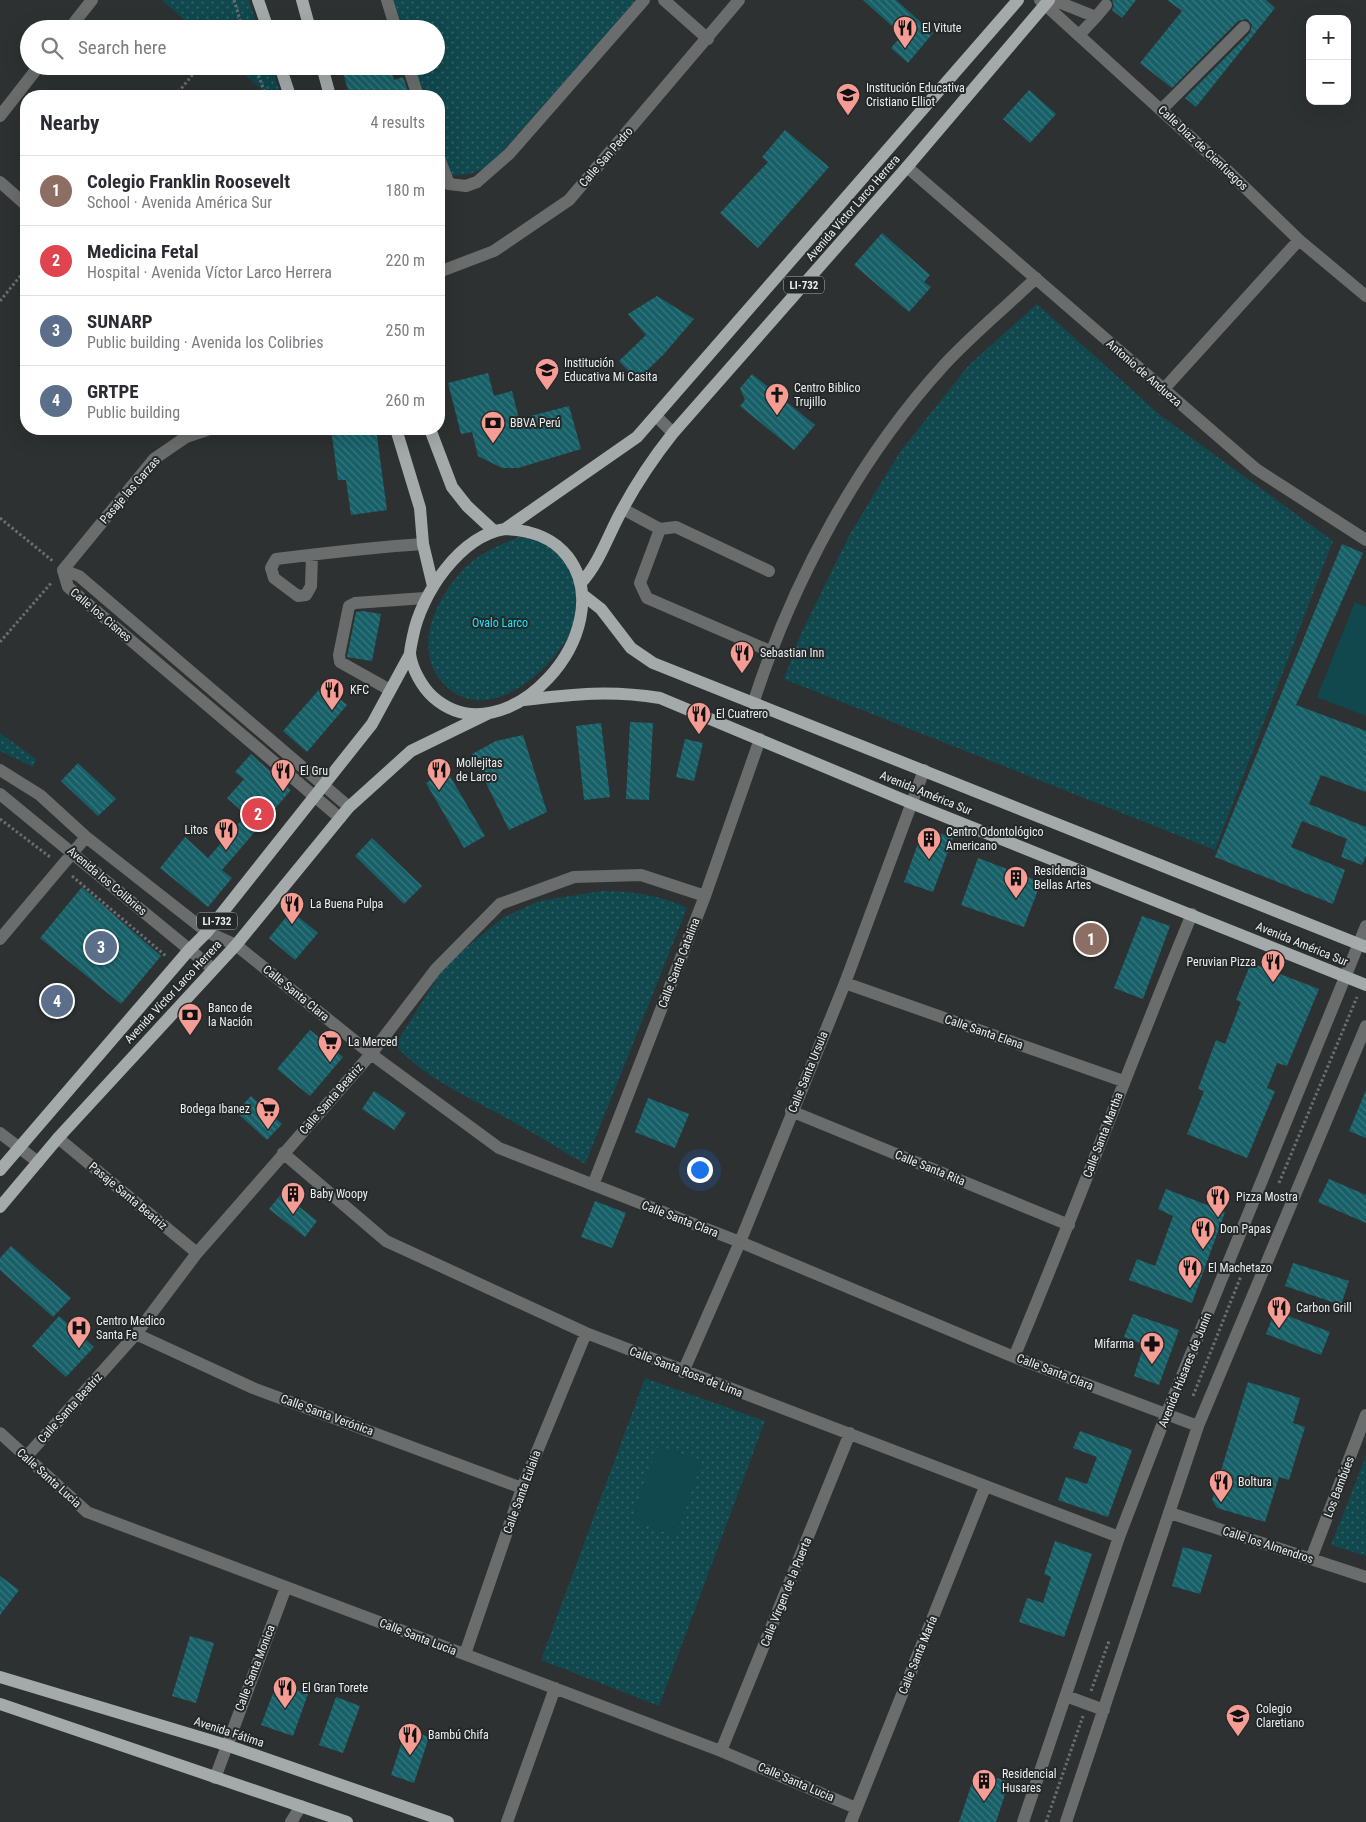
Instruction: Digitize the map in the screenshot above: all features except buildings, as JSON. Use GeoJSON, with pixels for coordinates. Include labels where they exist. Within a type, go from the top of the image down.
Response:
{"type":"FeatureCollection","features":[{"type":"Feature","properties":{"kind":"main road"},"geometry":{"type":"LineString","coordinates":[[258,0],[265,20]]}},
{"type":"Feature","properties":{"kind":"main road"},"geometry":{"type":"LineString","coordinates":[[302,0],[308,20]]}},
{"type":"Feature","properties":{"kind":"main road","name":"Avenida Víctor Larco Herrera"},"geometry":{"type":"LineString","coordinates":[[499,530],[637,437],[1018,0]]}},
{"type":"Feature","properties":{"kind":"main road","name":"Avenida Víctor Larco Herrera"},"geometry":{"type":"LineString","coordinates":[[582,589],[596,567],[623,509],[654,457],[673,433],[907,168],[1047,1]]}},
{"type":"Feature","properties":{"kind":"main road"},"geometry":{"type":"LineString","coordinates":[[283,75],[288,90]]}},
{"type":"Feature","properties":{"kind":"main road"},"geometry":{"type":"LineString","coordinates":[[324,75],[328,90]]}},
{"type":"Feature","properties":{"kind":"main road"},"geometry":{"type":"LineString","coordinates":[[398,435],[420,508],[423,544],[433,586]]}},
{"type":"Feature","properties":{"kind":"main road"},"geometry":{"type":"LineString","coordinates":[[432,435],[452,488],[467,506],[499,530],[530,532],[553,542],[574,565],[582,589],[581,621],[575,637],[551,676],[524,700],[509,708],[489,713],[464,714],[444,707],[427,692],[418,675],[410,654],[416,622],[425,598],[457,557],[499,530]]}},
{"type":"Feature","properties":{"kind":"main road","name":"Avenida América Sur"},"geometry":{"type":"LineString","coordinates":[[582,589],[602,609],[631,648],[653,663],[1362,946]]}},
{"type":"Feature","properties":{"kind":"main road","name":"Avenida Víctor Larco Herrera"},"geometry":{"type":"LineString","coordinates":[[0,1170],[176,965],[207,932],[316,797],[372,724],[410,654]]}},
{"type":"Feature","properties":{"kind":"main road","name":"Avenida América Sur"},"geometry":{"type":"LineString","coordinates":[[524,700],[586,693],[624,692],[660,698],[911,803],[1366,985]]}},
{"type":"Feature","properties":{"kind":"main road","name":"Avenida Víctor Larco Herrera"},"geometry":{"type":"LineString","coordinates":[[0,1207],[58,1138],[236,945],[349,807],[411,751],[489,713]]}},
{"type":"Feature","properties":{"kind":"main road","name":"Avenida Fátima"},"geometry":{"type":"LineString","coordinates":[[0,1677],[226,1745],[448,1822]]}},
{"type":"Feature","properties":{"kind":"main road"},"geometry":{"type":"LineString","coordinates":[[0,1704],[348,1822]]}},
{"type":"Feature","properties":{"kind":"street"},"geometry":{"type":"LineString","coordinates":[[76,20],[92,0]]}},
{"type":"Feature","properties":{"kind":"street"},"geometry":{"type":"LineString","coordinates":[[387,0],[393,20]]}},
{"type":"Feature","properties":{"kind":"street"},"geometry":{"type":"LineString","coordinates":[[445,174],[449,184],[466,186],[477,182],[515,148],[644,0]]}},
{"type":"Feature","properties":{"kind":"street"},"geometry":{"type":"LineString","coordinates":[[664,0],[708,39]]}},
{"type":"Feature","properties":{"kind":"street","name":"Calle San Pedro"},"geometry":{"type":"LineString","coordinates":[[445,270],[494,251],[569,200],[708,39],[739,0]]}},
{"type":"Feature","properties":{"kind":"street"},"geometry":{"type":"LineString","coordinates":[[1047,1],[1096,16]]}},
{"type":"Feature","properties":{"kind":"street","name":"Calle Diaz de Cienfuegos"},"geometry":{"type":"LineString","coordinates":[[1047,1],[1079,35],[1300,240],[1366,296]]}},
{"type":"Feature","properties":{"kind":"street"},"geometry":{"type":"LineString","coordinates":[[1079,35],[1106,5]]}},
{"type":"Feature","properties":{"kind":"street"},"geometry":{"type":"LineString","coordinates":[[1161,110],[1244,27]]}},
{"type":"Feature","properties":{"kind":"street"},"geometry":{"type":"LineString","coordinates":[[20,90],[32,75]]}},
{"type":"Feature","properties":{"kind":"street"},"geometry":{"type":"LineString","coordinates":[[411,75],[416,90]]}},
{"type":"Feature","properties":{"kind":"street"},"geometry":{"type":"LineString","coordinates":[[0,116],[20,90]]}},
{"type":"Feature","properties":{"kind":"street","name":"Antonio de Andueza"},"geometry":{"type":"LineString","coordinates":[[907,168],[934,189],[1256,469],[1366,540]]}},
{"type":"Feature","properties":{"kind":"street"},"geometry":{"type":"LineString","coordinates":[[0,182],[20,200]]}},
{"type":"Feature","properties":{"kind":"street"},"geometry":{"type":"LineString","coordinates":[[1163,390],[1300,240]]}},
{"type":"Feature","properties":{"kind":"street"},"geometry":{"type":"LineString","coordinates":[[753,704],[770,651],[840,505],[882,442],[945,364],[1036,278]]}},
{"type":"Feature","properties":{"kind":"street"},"geometry":{"type":"LineString","coordinates":[[656,416],[673,433]]}},
{"type":"Feature","properties":{"kind":"street","name":"Pasaje las Garzas"},"geometry":{"type":"LineString","coordinates":[[63,570],[154,459],[186,437],[192,435]]}},
{"type":"Feature","properties":{"kind":"street"},"geometry":{"type":"LineString","coordinates":[[623,509],[660,529],[676,527],[769,571]]}},
{"type":"Feature","properties":{"kind":"street"},"geometry":{"type":"LineString","coordinates":[[660,529],[640,583],[646,598],[770,651]]}},
{"type":"Feature","properties":{"kind":"street"},"geometry":{"type":"LineString","coordinates":[[312,554],[423,544]]}},
{"type":"Feature","properties":{"kind":"street","name":"Calle los Cisnes"},"geometry":{"type":"LineString","coordinates":[[63,570],[79,576],[349,807]]}},
{"type":"Feature","properties":{"kind":"street","name":"Calle los Cisnes"},"geometry":{"type":"LineString","coordinates":[[63,570],[68,587],[340,818]]}},
{"type":"Feature","properties":{"kind":"street"},"geometry":{"type":"LineString","coordinates":[[390,690],[340,662],[339,654],[349,606],[355,603],[425,598]]}},
{"type":"Feature","properties":{"kind":"street","name":"Calle Santa Catalina"},"geometry":{"type":"LineString","coordinates":[[593,1185],[704,896],[760,739]]}},
{"type":"Feature","properties":{"kind":"street"},"geometry":{"type":"LineString","coordinates":[[270,758],[279,747]]}},
{"type":"Feature","properties":{"kind":"street","name":"Avenida los Colibries"},"geometry":{"type":"LineString","coordinates":[[0,770],[40,795],[86,837],[207,932]]}},
{"type":"Feature","properties":{"kind":"street","name":"Calle Santa Ursula"},"geometry":{"type":"LineString","coordinates":[[683,1372],[740,1242],[791,1112],[845,983],[924,770]]}},
{"type":"Feature","properties":{"kind":"street","name":"Avenida los Colibries"},"geometry":{"type":"LineString","coordinates":[[0,794],[213,969]]}},
{"type":"Feature","properties":{"kind":"street"},"geometry":{"type":"LineString","coordinates":[[0,939],[86,837]]}},
{"type":"Feature","properties":{"kind":"street","name":"Calle Santa Beatriz"},"geometry":{"type":"LineString","coordinates":[[26,1457],[136,1334],[197,1253],[371,1054],[436,969],[500,904],[574,877],[641,874],[704,896]]}},
{"type":"Feature","properties":{"kind":"street","name":"Calle Santa Martha"},"geometry":{"type":"LineString","coordinates":[[1014,1357],[1069,1226],[1123,1081],[1192,914]]}},
{"type":"Feature","properties":{"kind":"street","name":"Avenida Húsares de Junín"},"geometry":{"type":"LineString","coordinates":[[1023,1822],[1119,1537],[1166,1415],[1346,977],[1362,946],[1366,926]]}},
{"type":"Feature","properties":{"kind":"street","name":"Calle Santa Clara"},"geometry":{"type":"LineString","coordinates":[[207,932],[236,945],[371,1054],[499,1148],[740,1242],[1014,1357],[1198,1426]]}},
{"type":"Feature","properties":{"kind":"street","name":"Calle Santa Elena"},"geometry":{"type":"LineString","coordinates":[[845,983],[1123,1081]]}},
{"type":"Feature","properties":{"kind":"street"},"geometry":{"type":"LineString","coordinates":[[1066,1822],[1198,1426],[1366,1026]]}},
{"type":"Feature","properties":{"kind":"street","name":"Calle Santa Rita"},"geometry":{"type":"LineString","coordinates":[[791,1112],[1069,1226]]}},
{"type":"Feature","properties":{"kind":"street"},"geometry":{"type":"LineString","coordinates":[[0,1133],[38,1162]]}},
{"type":"Feature","properties":{"kind":"street","name":"Pasaje Santa Beatriz"},"geometry":{"type":"LineString","coordinates":[[58,1138],[197,1253]]}},
{"type":"Feature","properties":{"kind":"street","name":"Calle Santa Rosa de Lima"},"geometry":{"type":"LineString","coordinates":[[283,1153],[386,1241],[586,1333],[683,1372],[1119,1537]]}},
{"type":"Feature","properties":{"kind":"street","name":"Calle Santa Eulalia"},"geometry":{"type":"LineString","coordinates":[[465,1654],[522,1488],[586,1333]]}},
{"type":"Feature","properties":{"kind":"street","name":"Calle Santa Verónica"},"geometry":{"type":"LineString","coordinates":[[136,1334],[253,1388],[522,1488]]}},
{"type":"Feature","properties":{"kind":"street","name":"Los Bambúes"},"geometry":{"type":"LineString","coordinates":[[1312,1559],[1366,1414]]}},
{"type":"Feature","properties":{"kind":"street","name":"Calle Santa Lucia"},"geometry":{"type":"LineString","coordinates":[[0,1433],[87,1512],[721,1751],[856,1808]]}},
{"type":"Feature","properties":{"kind":"street","name":"Calle Virgen de la Puerta"},"geometry":{"type":"LineString","coordinates":[[721,1751],[850,1434]]}},
{"type":"Feature","properties":{"kind":"street","name":"Calle Santa María"},"geometry":{"type":"LineString","coordinates":[[851,1822],[985,1487]]}},
{"type":"Feature","properties":{"kind":"street","name":"Calle los Almendros"},"geometry":{"type":"LineString","coordinates":[[1170,1513],[1366,1577]]}},
{"type":"Feature","properties":{"kind":"street","name":"Calle Santa Monica"},"geometry":{"type":"LineString","coordinates":[[215,1778],[286,1587]]}},
{"type":"Feature","properties":{"kind":"street"},"geometry":{"type":"LineString","coordinates":[[507,1822],[556,1688]]}},
{"type":"Feature","properties":{"kind":"street"},"geometry":{"type":"LineString","coordinates":[[1066,1696],[1104,1710]]}},
{"type":"Feature","properties":{"kind":"street"},"geometry":{"type":"LineString","coordinates":[[291,1822],[301,1806]]}},
{"type":"Feature","properties":{"kind":"path"},"geometry":{"type":"LineString","coordinates":[[234,0],[240,20]]}},
{"type":"Feature","properties":{"kind":"path"},"geometry":{"type":"LineString","coordinates":[[180,90],[192,75]]}},
{"type":"Feature","properties":{"kind":"path"},"geometry":{"type":"LineString","coordinates":[[259,75],[264,90]]}},
{"type":"Feature","properties":{"kind":"path"},"geometry":{"type":"LineString","coordinates":[[0,301],[20,276]]}},
{"type":"Feature","properties":{"kind":"path"},"geometry":{"type":"LineString","coordinates":[[0,518],[63,570],[0,642]]}},
{"type":"Feature","properties":{"kind":"path"},"geometry":{"type":"LineString","coordinates":[[0,819],[61,866],[176,965]]}},
{"type":"Feature","properties":{"kind":"green space"},"geometry":{"type":"Polygon","coordinates":[[[162,0],[249,0],[255,20],[184,20],[162,0]]]}},
{"type":"Feature","properties":{"kind":"green space"},"geometry":{"type":"Polygon","coordinates":[[[390,0],[636,0],[489,167],[469,174],[449,176],[445,164],[445,90],[420,90],[415,75],[445,75],[445,20],[396,20],[390,0]]]}},
{"type":"Feature","properties":{"kind":"green space"},"geometry":{"type":"Polygon","coordinates":[[[245,75],[274,75],[279,90],[262,90],[245,75]]]}},
{"type":"Feature","properties":{"kind":"green space"},"geometry":{"type":"Polygon","coordinates":[[[1037,304],[1160,415],[1333,541],[1215,850],[784,679],[799,638],[850,534],[900,452],[969,365],[1037,304]]]}},
{"type":"Feature","properties":{"kind":"green space","name":"Ovalo Larco"},"geometry":{"type":"Polygon","coordinates":[[[519,537],[541,539],[578,570],[577,607],[573,627],[552,659],[520,687],[501,696],[482,700],[464,698],[447,687],[435,672],[429,655],[432,620],[440,602],[462,571],[486,552],[519,537]]]}},
{"type":"Feature","properties":{"kind":"green space"},"geometry":{"type":"Polygon","coordinates":[[[1355,602],[1366,607],[1366,716],[1317,697],[1355,602]]]}},
{"type":"Feature","properties":{"kind":"green space"},"geometry":{"type":"Polygon","coordinates":[[[0,733],[36,759],[33,767],[0,751],[0,733]]]}},
{"type":"Feature","properties":{"kind":"green space"},"geometry":{"type":"Polygon","coordinates":[[[602,891],[646,895],[687,908],[585,1164],[433,1077],[395,1045],[446,964],[504,917],[539,901],[602,891]]]}},
{"type":"Feature","properties":{"kind":"green space"},"geometry":{"type":"Polygon","coordinates":[[[645,1378],[765,1421],[659,1706],[541,1660],[645,1378]]]}},
{"type":"Feature","properties":{"kind":"green space"},"geometry":{"type":"Polygon","coordinates":[[[658,1446],[702,1462],[675,1536],[631,1520],[658,1446]]]}},
{"type":"Feature","properties":{"kind":"green space"},"geometry":{"type":"Polygon","coordinates":[[[1366,1456],[1366,1556],[1331,1545],[1366,1456]]]}},
{"type":"Feature","properties":{"kind":"place","name":"El Vitute"},"geometry":{"type":"Point","coordinates":[905,49]}},
{"type":"Feature","properties":{"kind":"place","name":"Institución Educativa Cristiano Elliot"},"geometry":{"type":"Point","coordinates":[848,116]}},
{"type":"Feature","properties":{"kind":"place","name":"Institución Educativa Mi Casita"},"geometry":{"type":"Point","coordinates":[547,391]}},
{"type":"Feature","properties":{"kind":"place","name":"Centro Biblico Trujillo"},"geometry":{"type":"Point","coordinates":[777,416]}},
{"type":"Feature","properties":{"kind":"place","name":"BBVA Perú"},"geometry":{"type":"Point","coordinates":[493,444]}},
{"type":"Feature","properties":{"kind":"place","name":"Sebastian Inn"},"geometry":{"type":"Point","coordinates":[742,674]}},
{"type":"Feature","properties":{"kind":"place","name":"KFC"},"geometry":{"type":"Point","coordinates":[332,711]}},
{"type":"Feature","properties":{"kind":"place","name":"El Cuatrero"},"geometry":{"type":"Point","coordinates":[699,735]}},
{"type":"Feature","properties":{"kind":"place","name":"Mollejitas de Larco"},"geometry":{"type":"Point","coordinates":[439,791]}},
{"type":"Feature","properties":{"kind":"place","name":"El Gru"},"geometry":{"type":"Point","coordinates":[283,792]}},
{"type":"Feature","properties":{"kind":"place","name":"Medicina Fetal"},"geometry":{"type":"Point","coordinates":[258,814]}},
{"type":"Feature","properties":{"kind":"place","name":"Litos"},"geometry":{"type":"Point","coordinates":[226,851]}},
{"type":"Feature","properties":{"kind":"place","name":"Centro Odontológico Americano"},"geometry":{"type":"Point","coordinates":[929,860]}},
{"type":"Feature","properties":{"kind":"place","name":"Residencia Bellas Artes"},"geometry":{"type":"Point","coordinates":[1016,899]}},
{"type":"Feature","properties":{"kind":"place","name":"La Buena Pulpa"},"geometry":{"type":"Point","coordinates":[292,925]}},
{"type":"Feature","properties":{"kind":"place","name":"Colegio Franklin Roosevelt"},"geometry":{"type":"Point","coordinates":[1091,939]}},
{"type":"Feature","properties":{"kind":"place","name":"SUNARP"},"geometry":{"type":"Point","coordinates":[101,947]}},
{"type":"Feature","properties":{"kind":"place","name":"Peruvian Pizza"},"geometry":{"type":"Point","coordinates":[1273,983]}},
{"type":"Feature","properties":{"kind":"place","name":"GRTPE"},"geometry":{"type":"Point","coordinates":[57,1001]}},
{"type":"Feature","properties":{"kind":"place","name":"Banco de la Nación"},"geometry":{"type":"Point","coordinates":[190,1036]}},
{"type":"Feature","properties":{"kind":"place","name":"La Merced"},"geometry":{"type":"Point","coordinates":[330,1063]}},
{"type":"Feature","properties":{"kind":"place","name":"Bodega Ibanez"},"geometry":{"type":"Point","coordinates":[268,1130]}},
{"type":"Feature","properties":{"kind":"place","name":"Baby Woopy"},"geometry":{"type":"Point","coordinates":[293,1215]}},
{"type":"Feature","properties":{"kind":"place","name":"Pizza Mostra"},"geometry":{"type":"Point","coordinates":[1218,1218]}},
{"type":"Feature","properties":{"kind":"place","name":"Don Papas"},"geometry":{"type":"Point","coordinates":[1203,1250]}},
{"type":"Feature","properties":{"kind":"place","name":"El Machetazo"},"geometry":{"type":"Point","coordinates":[1190,1289]}},
{"type":"Feature","properties":{"kind":"place","name":"Carbon Grill"},"geometry":{"type":"Point","coordinates":[1279,1329]}},
{"type":"Feature","properties":{"kind":"place","name":"Centro Medico Santa Fe"},"geometry":{"type":"Point","coordinates":[79,1349]}},
{"type":"Feature","properties":{"kind":"place","name":"Mifarma"},"geometry":{"type":"Point","coordinates":[1152,1365]}},
{"type":"Feature","properties":{"kind":"place","name":"Boltura"},"geometry":{"type":"Point","coordinates":[1221,1503]}},
{"type":"Feature","properties":{"kind":"place","name":"El Gran Torete"},"geometry":{"type":"Point","coordinates":[285,1709]}},
{"type":"Feature","properties":{"kind":"place","name":"Colegio Claretiano"},"geometry":{"type":"Point","coordinates":[1238,1737]}},
{"type":"Feature","properties":{"kind":"place","name":"Bambú Chifa"},"geometry":{"type":"Point","coordinates":[410,1756]}},
{"type":"Feature","properties":{"kind":"place","name":"Residencial Husares"},"geometry":{"type":"Point","coordinates":[984,1802]}}]}
